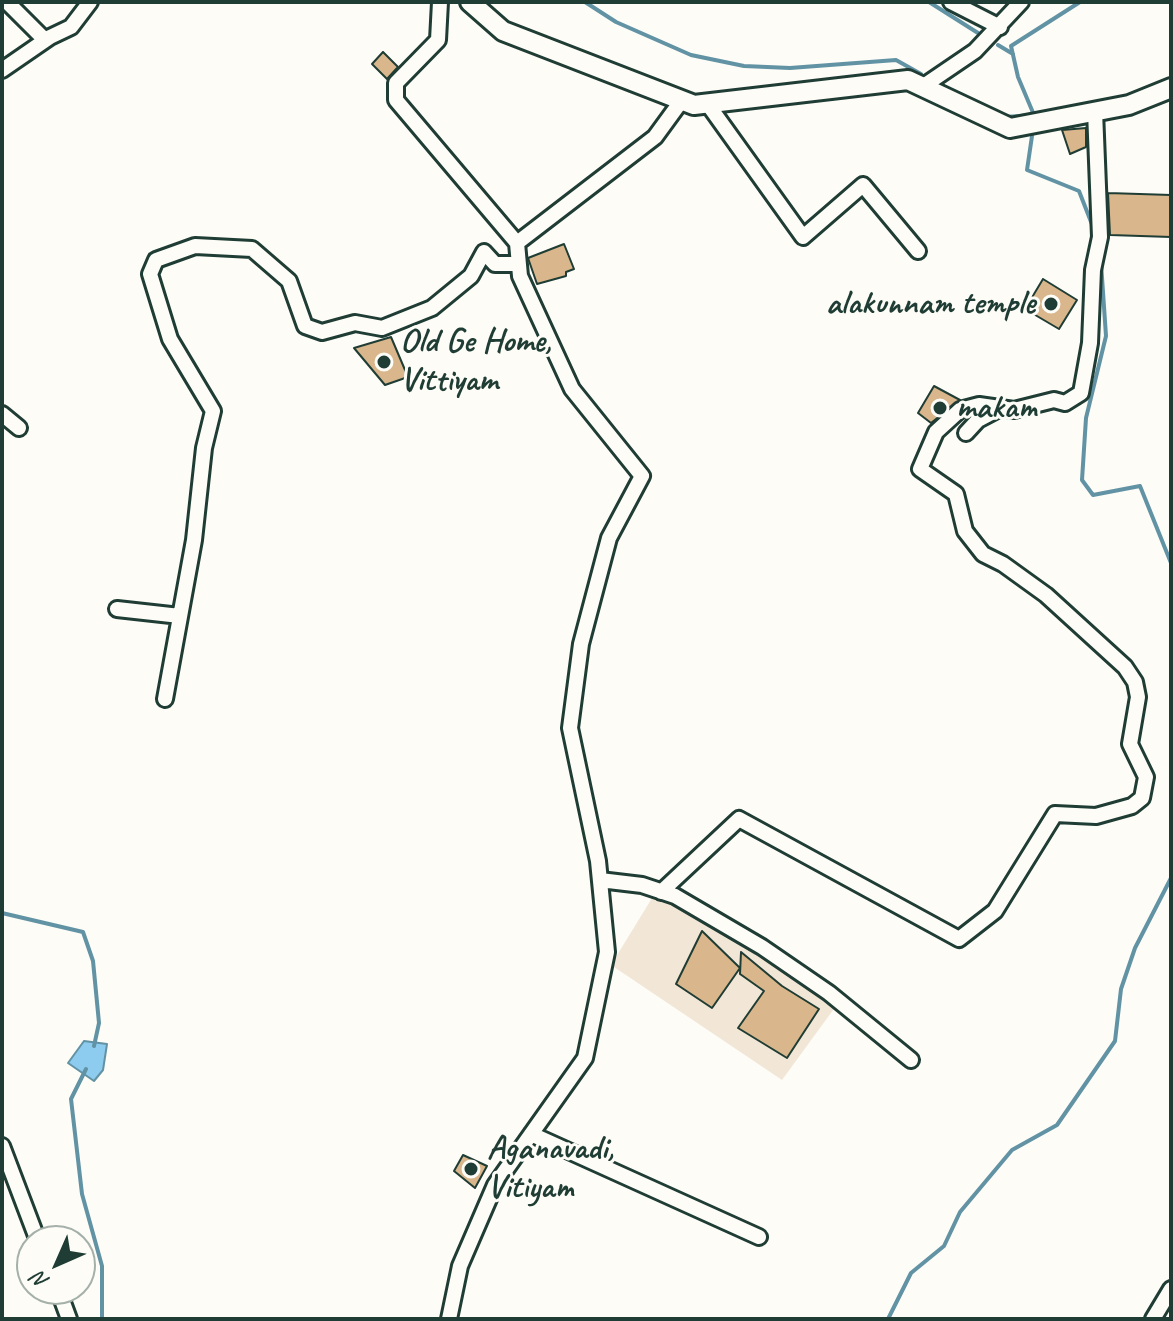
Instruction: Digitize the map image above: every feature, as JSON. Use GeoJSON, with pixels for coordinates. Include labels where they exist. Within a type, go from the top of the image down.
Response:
{"type":"FeatureCollection","features":[{"type":"Feature","properties":{"kind":"main road"},"geometry":{"type":"LineString","coordinates":[[470,2],[503,31],[694,105],[908,80],[1010,128],[1096,119],[1171,88]]}},
{"type":"Feature","properties":{"kind":"street"},"geometry":{"type":"LineString","coordinates":[[7,2],[45,40]]}},
{"type":"Feature","properties":{"kind":"street"},"geometry":{"type":"LineString","coordinates":[[2,70],[45,40],[71,27],[90,2]]}},
{"type":"Feature","properties":{"kind":"street"},"geometry":{"type":"LineString","coordinates":[[440,2],[438,40],[396,83],[396,100],[517,243],[520,276],[572,389],[642,476],[609,538],[581,644],[570,728],[600,880],[607,952],[585,1058],[495,1185],[460,1266],[449,1319]]}},
{"type":"Feature","properties":{"kind":"street"},"geometry":{"type":"LineString","coordinates":[[951,2],[1000,27]]}},
{"type":"Feature","properties":{"kind":"street"},"geometry":{"type":"LineString","coordinates":[[922,87],[975,51],[1021,2]]}},
{"type":"Feature","properties":{"kind":"street"},"geometry":{"type":"LineString","coordinates":[[517,243],[655,137],[682,100]]}},
{"type":"Feature","properties":{"kind":"street"},"geometry":{"type":"LineString","coordinates":[[707,103],[803,237],[863,185],[918,251]]}},
{"type":"Feature","properties":{"kind":"street"},"geometry":{"type":"LineString","coordinates":[[668,894],[739,819],[959,939],[995,911],[1055,814],[1096,816],[1132,806],[1142,798],[1146,777],[1130,744],[1138,697],[1135,682],[1125,667],[1046,595],[1003,564],[983,554],[965,531],[956,494],[920,469],[936,432],[960,410],[979,405],[997,410],[1025,408],[1054,400],[1065,403],[1081,393],[1090,343],[1091,290],[1099,237],[1096,119]]}},
{"type":"Feature","properties":{"kind":"street"},"geometry":{"type":"LineString","coordinates":[[165,699],[194,540],[204,448],[213,411],[170,339],[150,274],[156,260],[195,246],[252,249],[289,281],[305,326],[322,332],[355,323],[382,328],[432,308],[471,276],[484,252],[495,264],[519,264]]}},
{"type":"Feature","properties":{"kind":"street"},"geometry":{"type":"LineString","coordinates":[[966,433],[978,420],[997,410]]}},
{"type":"Feature","properties":{"kind":"street"},"geometry":{"type":"LineString","coordinates":[[2,414],[19,428]]}},
{"type":"Feature","properties":{"kind":"street"},"geometry":{"type":"LineString","coordinates":[[117,609],[180,616]]}},
{"type":"Feature","properties":{"kind":"street"},"geometry":{"type":"LineString","coordinates":[[600,880],[668,894],[762,947],[829,993],[911,1060]]}},
{"type":"Feature","properties":{"kind":"street"},"geometry":{"type":"LineString","coordinates":[[531,1134],[759,1237]]}},
{"type":"Feature","properties":{"kind":"street"},"geometry":{"type":"LineString","coordinates":[[2,1146],[32,1225]]}},
{"type":"Feature","properties":{"kind":"street"},"geometry":{"type":"LineString","coordinates":[[1153,1319],[1171,1289]]}},
{"type":"Feature","properties":{"kind":"shaded area"},"geometry":{"type":"Polygon","coordinates":[[[660,885],[836,1006],[782,1080],[611,965],[660,885]]]}},
{"type":"Feature","properties":{"kind":"water"},"geometry":{"type":"Polygon","coordinates":[[[84,1041],[107,1044],[103,1070],[94,1081],[68,1063],[84,1041]]]}},
{"type":"Feature","properties":{"kind":"building"},"geometry":{"type":"Polygon","coordinates":[[[383,52],[398,67],[387,79],[372,64],[383,52]]]}},
{"type":"Feature","properties":{"kind":"building"},"geometry":{"type":"Polygon","coordinates":[[[1086,128],[1086,147],[1070,154],[1062,130],[1086,128]]]}},
{"type":"Feature","properties":{"kind":"building"},"geometry":{"type":"Polygon","coordinates":[[[1108,193],[1171,195],[1171,237],[1110,235],[1108,193]]]}},
{"type":"Feature","properties":{"kind":"building"},"geometry":{"type":"Polygon","coordinates":[[[564,244],[574,269],[566,272],[566,276],[537,284],[528,258],[564,244]]]}},
{"type":"Feature","properties":{"kind":"building","name":"alakunnam temple"},"geometry":{"type":"Polygon","coordinates":[[[1043,279],[1077,300],[1059,329],[1025,309],[1043,279]]]}},
{"type":"Feature","properties":{"kind":"building","name":"Old Ge Home, Vittiyam"},"geometry":{"type":"Polygon","coordinates":[[[391,337],[408,377],[385,385],[354,348],[391,337]]]}},
{"type":"Feature","properties":{"kind":"building","name":"makam"},"geometry":{"type":"Polygon","coordinates":[[[934,386],[960,400],[931,423],[918,413],[934,386]]]}},
{"type":"Feature","properties":{"kind":"building"},"geometry":{"type":"Polygon","coordinates":[[[702,931],[740,968],[712,1008],[676,984],[702,931]]]}},
{"type":"Feature","properties":{"kind":"building"},"geometry":{"type":"Polygon","coordinates":[[[741,952],[782,986],[819,1009],[787,1058],[738,1028],[764,991],[740,974],[741,952]]]}},
{"type":"Feature","properties":{"kind":"building","name":"Aganavadi, Vitiyam"},"geometry":{"type":"Polygon","coordinates":[[[463,1155],[487,1166],[475,1188],[454,1171],[463,1155]]]}},
{"type":"Feature","properties":{"kind":"waterway"},"geometry":{"type":"LineString","coordinates":[[585,2],[616,22],[691,55],[744,66],[790,68],[896,60],[921,74]]}},
{"type":"Feature","properties":{"kind":"waterway"},"geometry":{"type":"LineString","coordinates":[[929,2],[978,33]]}},
{"type":"Feature","properties":{"kind":"waterway"},"geometry":{"type":"LineString","coordinates":[[1005,117],[1034,115],[1018,77],[1011,46],[1080,2]]}},
{"type":"Feature","properties":{"kind":"waterway"},"geometry":{"type":"LineString","coordinates":[[998,45],[1013,54]]}},
{"type":"Feature","properties":{"kind":"waterway"},"geometry":{"type":"LineString","coordinates":[[943,86],[962,96]]}},
{"type":"Feature","properties":{"kind":"waterway"},"geometry":{"type":"LineString","coordinates":[[1032,136],[1027,170],[1079,191],[1093,227]]}},
{"type":"Feature","properties":{"kind":"waterway"},"geometry":{"type":"LineString","coordinates":[[1101,263],[1106,336],[1086,418],[1082,480],[1093,495],[1140,486],[1171,563]]}},
{"type":"Feature","properties":{"kind":"waterway"},"geometry":{"type":"LineString","coordinates":[[888,1319],[911,1273],[944,1246],[960,1212],[1012,1150],[1057,1125],[1115,1041],[1121,989],[1135,948],[1171,878]]}},
{"type":"Feature","properties":{"kind":"waterway"},"geometry":{"type":"LineString","coordinates":[[2,913],[83,932],[93,961],[99,1023],[94,1046]]}},
{"type":"Feature","properties":{"kind":"waterway"},"geometry":{"type":"LineString","coordinates":[[86,1069],[71,1099],[82,1194],[102,1266],[102,1319]]}},
{"type":"Feature","properties":{"kind":"place","name":"alakunnam temple"},"geometry":{"type":"Point","coordinates":[1051,304]}},
{"type":"Feature","properties":{"kind":"place","name":"Old Ge Home, Vittiyam"},"geometry":{"type":"Point","coordinates":[384,362]}},
{"type":"Feature","properties":{"kind":"place","name":"makam"},"geometry":{"type":"Point","coordinates":[940,408]}},
{"type":"Feature","properties":{"kind":"place","name":"Aganavadi, Vitiyam"},"geometry":{"type":"Point","coordinates":[471,1169]}}]}
